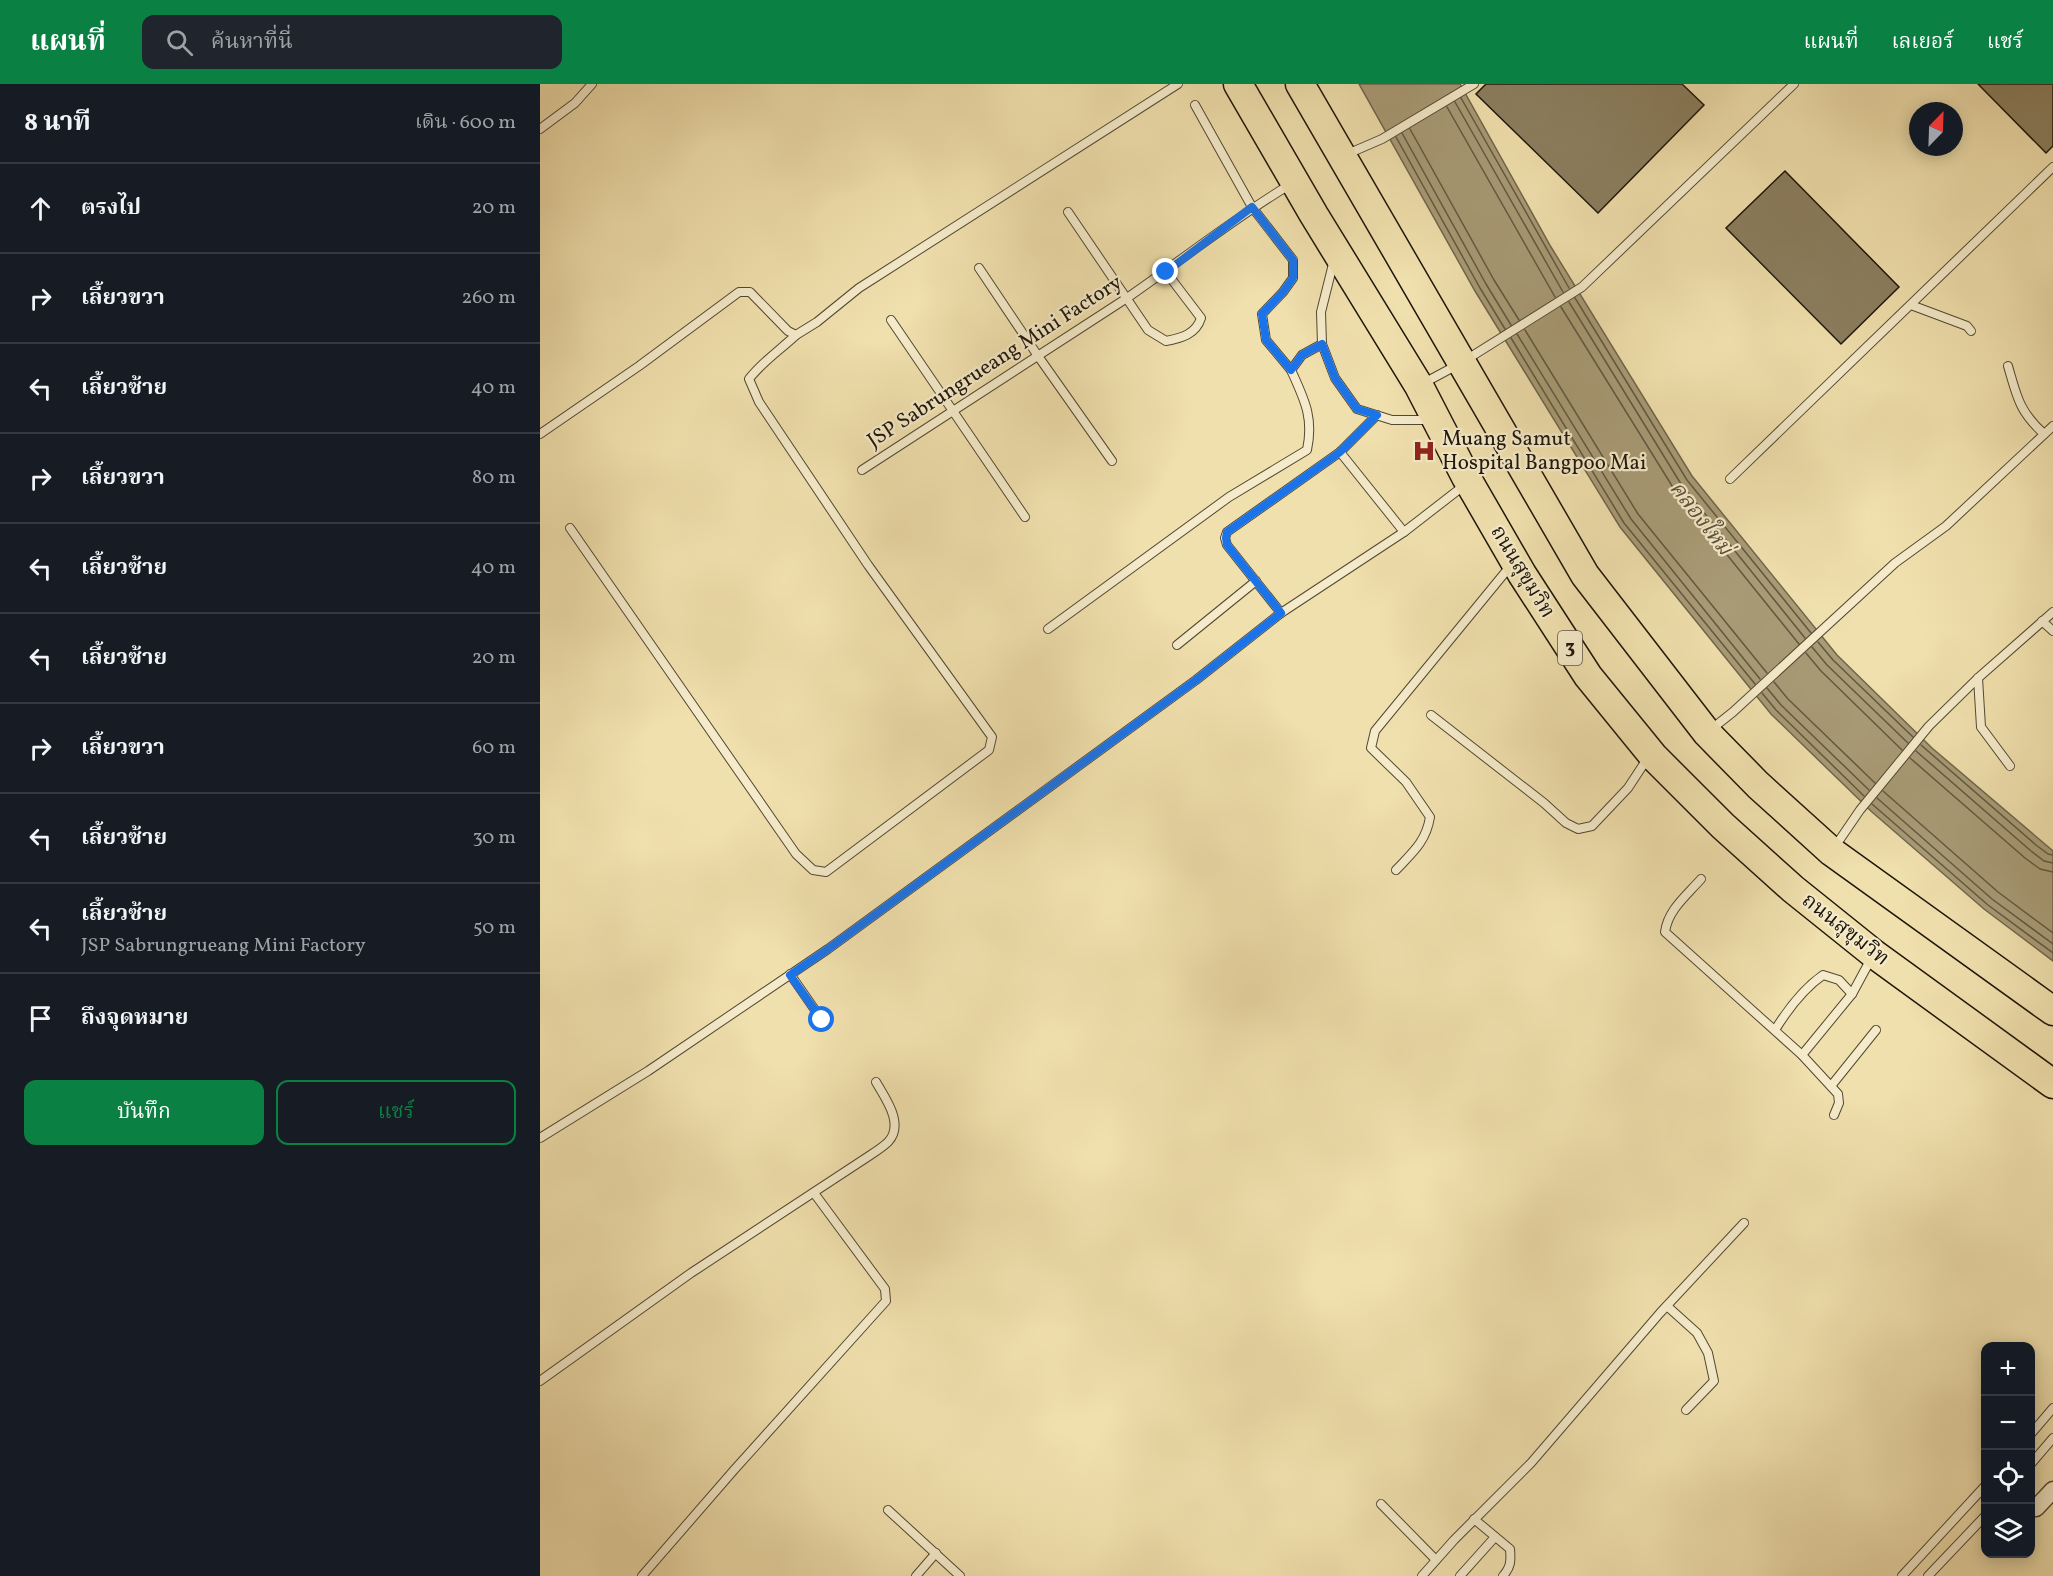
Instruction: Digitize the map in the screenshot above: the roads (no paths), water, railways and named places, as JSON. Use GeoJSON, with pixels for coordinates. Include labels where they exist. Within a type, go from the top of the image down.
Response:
{"type":"FeatureCollection","features":[{"type":"Feature","properties":{"kind":"highway","name":"ถนนสุขุมวิท"},"geometry":{"type":"LineString","coordinates":[[1238,84],[1419,386],[1469,482],[1514,561],[1588,676],[1651,753],[1740,842],[1793,889],[1874,954],[2053,1084]]}},
{"type":"Feature","properties":{"kind":"highway"},"geometry":{"type":"LineString","coordinates":[[1300,84],[1584,575],[1707,733],[1758,785],[1832,852],[2053,1011]]}},
{"type":"Feature","properties":{"kind":"street"},"geometry":{"type":"LineString","coordinates":[[2036,1508],[2053,1490]]}},
{"type":"Feature","properties":{"kind":"lane"},"geometry":{"type":"LineString","coordinates":[[540,129],[575,103],[592,84]]}},
{"type":"Feature","properties":{"kind":"lane"},"geometry":{"type":"LineString","coordinates":[[570,528],[796,854],[813,870],[826,872],[989,750],[992,737],[868,565],[759,402],[749,379],[759,366],[777,354],[796,335],[817,322],[859,288],[1178,84]]}},
{"type":"Feature","properties":{"kind":"lane"},"geometry":{"type":"LineString","coordinates":[[1342,156],[1382,139],[1474,84]]}},
{"type":"Feature","properties":{"kind":"lane"},"geometry":{"type":"LineString","coordinates":[[1419,386],[1461,363],[1582,287],[1794,84]]}},
{"type":"Feature","properties":{"kind":"lane"},"geometry":{"type":"LineString","coordinates":[[1048,629],[1229,497],[1307,450],[1311,432],[1307,409],[1291,370],[1266,340],[1262,314],[1293,278],[1293,260],[1252,207],[1195,105]]}},
{"type":"Feature","properties":{"kind":"lane"},"geometry":{"type":"LineString","coordinates":[[1730,479],[2053,167]]}},
{"type":"Feature","properties":{"kind":"lane","name":"JSP Sabrungrueang Mini Factory"},"geometry":{"type":"LineString","coordinates":[[862,470],[1127,298],[1166,272],[1252,207],[1295,182]]}},
{"type":"Feature","properties":{"kind":"lane"},"geometry":{"type":"LineString","coordinates":[[1068,212],[1148,330],[1166,341],[1181,339],[1198,327],[1201,318],[1166,272]]}},
{"type":"Feature","properties":{"kind":"lane"},"geometry":{"type":"LineString","coordinates":[[1336,251],[1321,312],[1322,344],[1335,378],[1357,409],[1392,420],[1436,420]]}},
{"type":"Feature","properties":{"kind":"lane"},"geometry":{"type":"LineString","coordinates":[[979,268],[1112,461]]}},
{"type":"Feature","properties":{"kind":"lane"},"geometry":{"type":"LineString","coordinates":[[540,434],[639,366],[739,292],[750,292],[788,331],[796,335]]}},
{"type":"Feature","properties":{"kind":"lane"},"geometry":{"type":"LineString","coordinates":[[1911,305],[1967,326],[1971,331]]}},
{"type":"Feature","properties":{"kind":"lane"},"geometry":{"type":"LineString","coordinates":[[891,320],[1025,518]]}},
{"type":"Feature","properties":{"kind":"lane"},"geometry":{"type":"LineString","coordinates":[[1291,370],[1302,355],[1322,344]]}},
{"type":"Feature","properties":{"kind":"lane"},"geometry":{"type":"LineString","coordinates":[[2008,366],[2021,408],[2030,421],[2044,434]]}},
{"type":"Feature","properties":{"kind":"lane"},"geometry":{"type":"LineString","coordinates":[[1281,613],[1227,545],[1227,532],[1340,452],[1377,415]]}},
{"type":"Feature","properties":{"kind":"lane"},"geometry":{"type":"LineString","coordinates":[[1707,733],[1733,712],[1895,563],[1946,526],[2053,426]]}},
{"type":"Feature","properties":{"kind":"lane"},"geometry":{"type":"LineString","coordinates":[[1340,452],[1404,532]]}},
{"type":"Feature","properties":{"kind":"lane"},"geometry":{"type":"LineString","coordinates":[[540,1138],[648,1071],[828,949],[1196,680],[1281,613],[1404,532],[1469,482]]}},
{"type":"Feature","properties":{"kind":"lane"},"geometry":{"type":"LineString","coordinates":[[1396,870],[1427,832],[1430,817],[1406,782],[1371,748],[1375,731],[1514,561]]}},
{"type":"Feature","properties":{"kind":"lane"},"geometry":{"type":"LineString","coordinates":[[1177,645],[1256,581]]}},
{"type":"Feature","properties":{"kind":"lane"},"geometry":{"type":"LineString","coordinates":[[1832,852],[1860,810],[1929,726],[1978,678],[2053,612]]}},
{"type":"Feature","properties":{"kind":"lane"},"geometry":{"type":"LineString","coordinates":[[2043,621],[2053,631]]}},
{"type":"Feature","properties":{"kind":"lane"},"geometry":{"type":"LineString","coordinates":[[1978,678],[1981,727],[2010,766]]}},
{"type":"Feature","properties":{"kind":"lane"},"geometry":{"type":"LineString","coordinates":[[1431,715],[1544,803],[1566,823],[1578,829],[1592,826],[1628,788],[1651,753]]}},
{"type":"Feature","properties":{"kind":"lane"},"geometry":{"type":"LineString","coordinates":[[1701,879],[1675,907],[1666,921],[1665,932],[1802,1055],[1831,1086],[1838,1094],[1839,1103],[1834,1115]]}},
{"type":"Feature","properties":{"kind":"lane"},"geometry":{"type":"LineString","coordinates":[[1802,1055],[1852,994],[1874,954]]}},
{"type":"Feature","properties":{"kind":"lane"},"geometry":{"type":"LineString","coordinates":[[790,975],[822,1020]]}},
{"type":"Feature","properties":{"kind":"lane"},"geometry":{"type":"LineString","coordinates":[[1774,1030],[1790,1007],[1815,980],[1823,975],[1839,980],[1852,994]]}},
{"type":"Feature","properties":{"kind":"lane"},"geometry":{"type":"LineString","coordinates":[[1831,1086],[1876,1030]]}},
{"type":"Feature","properties":{"kind":"lane"},"geometry":{"type":"LineString","coordinates":[[540,1381],[691,1273],[890,1141],[896,1127],[889,1105],[876,1082]]}},
{"type":"Feature","properties":{"kind":"lane"},"geometry":{"type":"LineString","coordinates":[[642,1576],[886,1301],[885,1289],[814,1193]]}},
{"type":"Feature","properties":{"kind":"lane"},"geometry":{"type":"LineString","coordinates":[[1422,1576],[1474,1519],[1531,1463],[1667,1306],[1744,1222]]}},
{"type":"Feature","properties":{"kind":"lane"},"geometry":{"type":"LineString","coordinates":[[1667,1306],[1697,1333],[1708,1353],[1714,1382],[1686,1410]]}},
{"type":"Feature","properties":{"kind":"lane"},"geometry":{"type":"LineString","coordinates":[[2035,1430],[2053,1408]]}},
{"type":"Feature","properties":{"kind":"lane"},"geometry":{"type":"LineString","coordinates":[[2035,1460],[2053,1438]]}},
{"type":"Feature","properties":{"kind":"lane"},"geometry":{"type":"LineString","coordinates":[[1902,1576],[1981,1490]]}},
{"type":"Feature","properties":{"kind":"lane"},"geometry":{"type":"LineString","coordinates":[[1382,1504],[1436,1560]]}},
{"type":"Feature","properties":{"kind":"lane"},"geometry":{"type":"LineString","coordinates":[[888,1510],[960,1576]]}},
{"type":"Feature","properties":{"kind":"lane"},"geometry":{"type":"LineString","coordinates":[[1474,1519],[1510,1549],[1509,1569],[1503,1576]]}},
{"type":"Feature","properties":{"kind":"lane"},"geometry":{"type":"LineString","coordinates":[[1928,1576],[1981,1520]]}},
{"type":"Feature","properties":{"kind":"lane"},"geometry":{"type":"LineString","coordinates":[[1460,1576],[1495,1537]]}},
{"type":"Feature","properties":{"kind":"lane"},"geometry":{"type":"LineString","coordinates":[[916,1576],[936,1553]]}},
{"type":"Feature","properties":{"kind":"water","name":"คลองใหม่"},"geometry":{"type":"Polygon","coordinates":[[[1359,84],[1460,84],[1551,247],[1692,476],[1837,655],[1932,748],[2053,851],[2053,961],[1984,909],[1872,812],[1771,714],[1620,527],[1475,291],[1359,84]]]}},
{"type":"Feature","properties":{"kind":"place","name":"Muang Samut Hospital Bangpoo Mai"},"geometry":{"type":"Point","coordinates":[1424,451]}}]}
